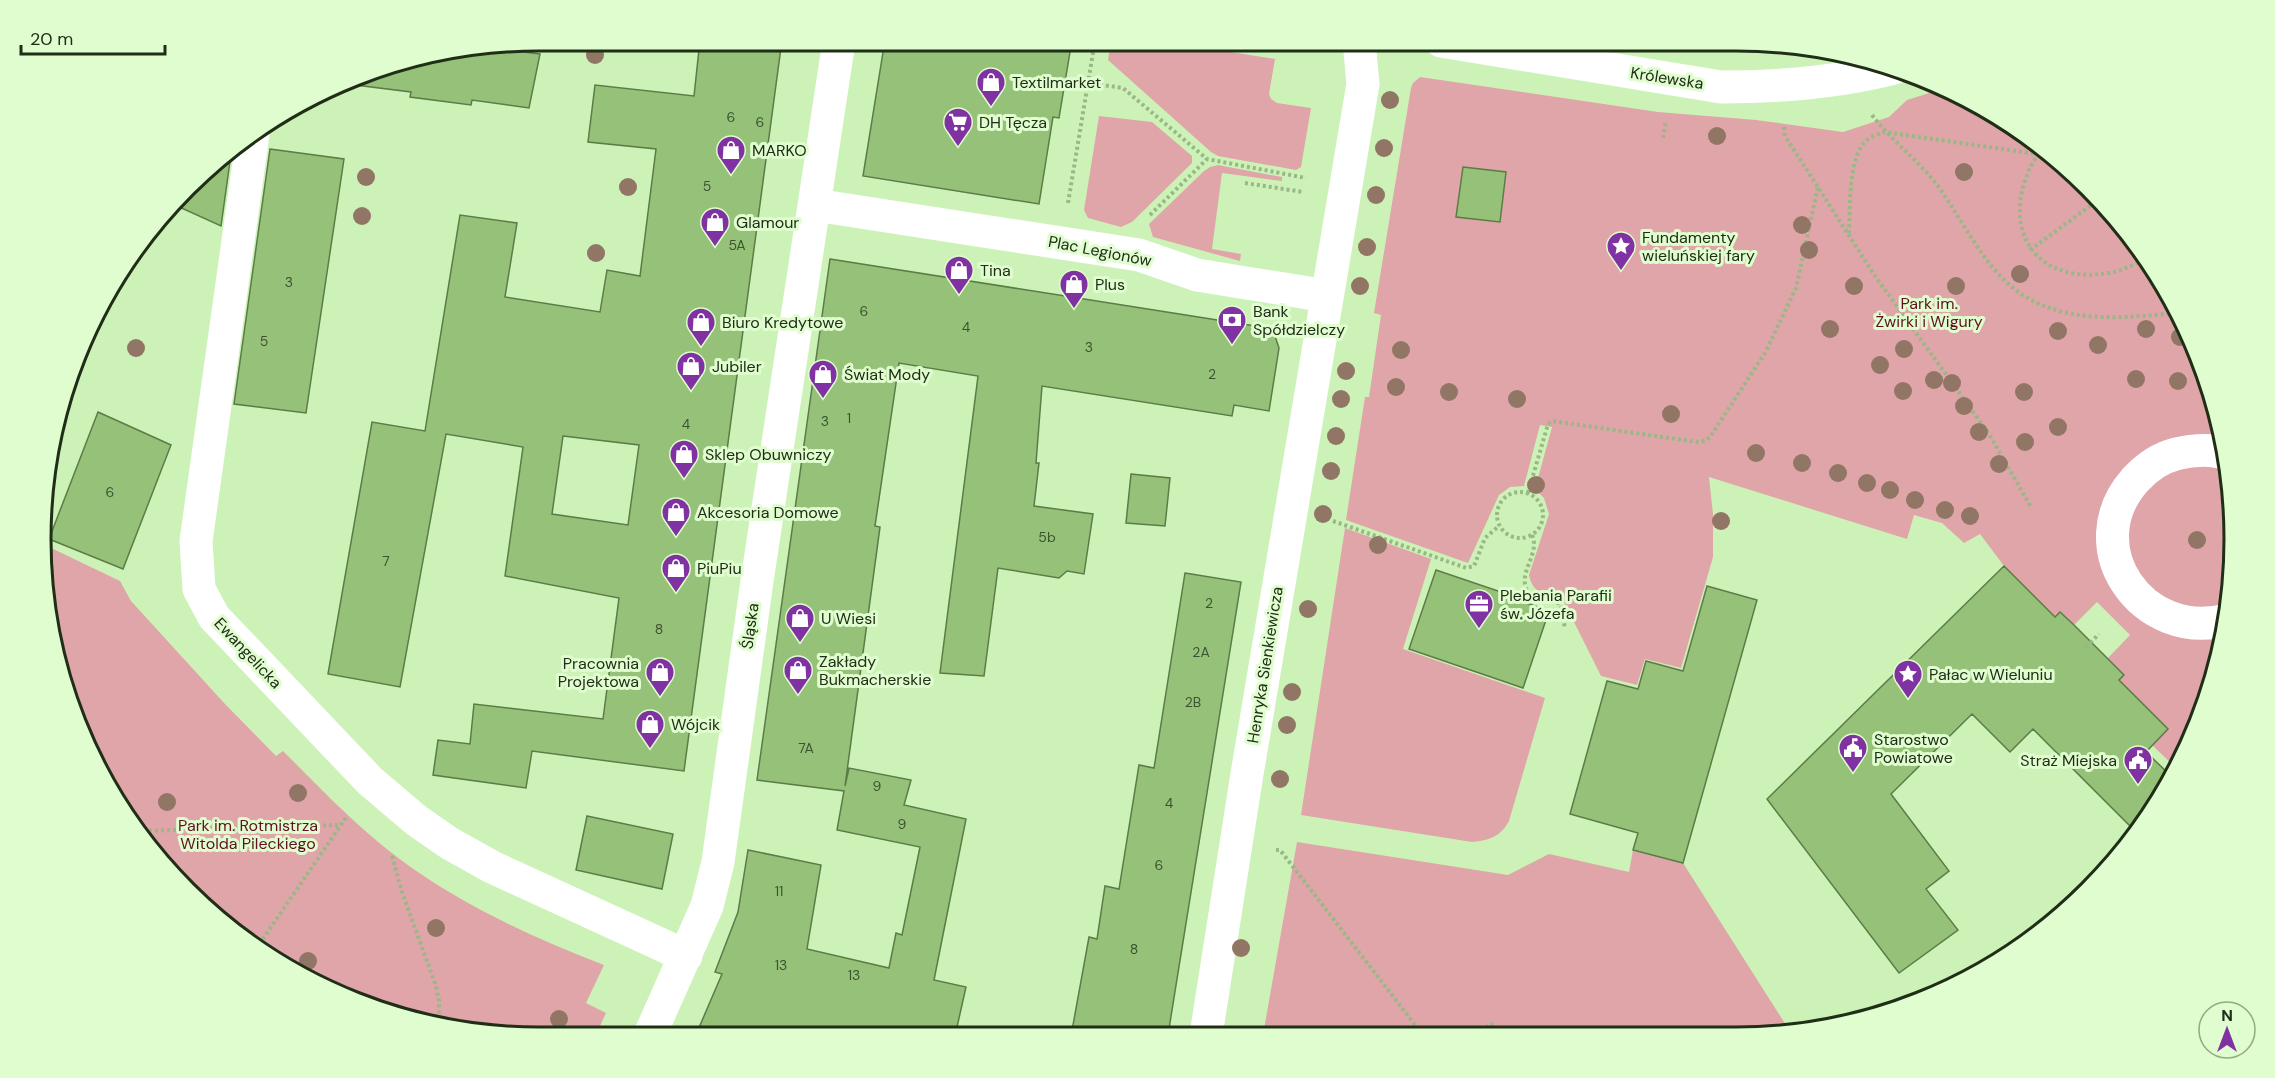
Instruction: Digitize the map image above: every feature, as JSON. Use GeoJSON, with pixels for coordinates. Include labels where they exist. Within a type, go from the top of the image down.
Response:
{"type":"FeatureCollection","features":[{"type":"Feature","properties":{"kind":"street"},"geometry":{"type":"LineString","coordinates":[[815,205],[837,51]]}},
{"type":"Feature","properties":{"kind":"street"},"geometry":{"type":"LineString","coordinates":[[1327,296],[1363,84],[1360,51]]}},
{"type":"Feature","properties":{"kind":"street","name":"Królewska"},"geometry":{"type":"LineString","coordinates":[[1507,51],[1721,87],[1777,87],[1813,84],[1851,79],[1877,72]]}},
{"type":"Feature","properties":{"kind":"street","name":"Ewangelicka"},"geometry":{"type":"LineString","coordinates":[[251,145],[196,541],[199,589],[214,617],[370,781],[416,820],[449,843],[492,867],[686,956]]}},
{"type":"Feature","properties":{"kind":"street","name":"Plac Legionów"},"geometry":{"type":"LineString","coordinates":[[815,205],[1139,255],[1197,275],[1327,296]]}},
{"type":"Feature","properties":{"kind":"street","name":"Śląska"},"geometry":{"type":"LineString","coordinates":[[654,1027],[707,906],[718,862],[756,581],[815,205]]}},
{"type":"Feature","properties":{"kind":"street","name":"Henryka Sienkiewicza"},"geometry":{"type":"LineString","coordinates":[[1207,1027],[1327,296]]}},
{"type":"Feature","properties":{"kind":"street"},"geometry":{"type":"LineString","coordinates":[[2216,452],[2192,450],[2166,456],[2144,470],[2126,490],[2116,514],[2113,536],[2115,558],[2123,579],[2136,597],[2158,614],[2183,623],[2217,623]]}},
{"type":"Feature","properties":{"kind":"path"},"geometry":{"type":"LineString","coordinates":[[1067,207],[1093,51]]}},
{"type":"Feature","properties":{"kind":"path"},"geometry":{"type":"LineString","coordinates":[[1088,83],[1123,88],[1207,159],[1315,179]]}},
{"type":"Feature","properties":{"kind":"path"},"geometry":{"type":"LineString","coordinates":[[1867,109],[1884,132],[1934,181],[1994,269],[2007,283],[2026,297],[2050,309],[2075,316],[2119,317],[2169,314]]}},
{"type":"Feature","properties":{"kind":"path"},"geometry":{"type":"LineString","coordinates":[[1785,119],[1785,136],[1887,294],[1989,434],[2031,507]]}},
{"type":"Feature","properties":{"kind":"path"},"geometry":{"type":"LineString","coordinates":[[1849,234],[1854,169],[1859,150],[1866,140],[1884,132],[2035,154]]}},
{"type":"Feature","properties":{"kind":"path"},"geometry":{"type":"LineString","coordinates":[[2037,155],[2025,182],[2020,213],[2021,227],[2030,250],[2051,266],[2085,274],[2112,273],[2138,262]]}},
{"type":"Feature","properties":{"kind":"path"},"geometry":{"type":"LineString","coordinates":[[1146,219],[1207,159]]}},
{"type":"Feature","properties":{"kind":"path"},"geometry":{"type":"LineString","coordinates":[[1245,183],[1312,194]]}},
{"type":"Feature","properties":{"kind":"path"},"geometry":{"type":"LineString","coordinates":[[1528,493],[1548,424],[1552,421],[1697,442],[1705,441],[1710,437],[1765,353],[1796,288],[1818,187]]}},
{"type":"Feature","properties":{"kind":"path"},"geometry":{"type":"LineString","coordinates":[[2030,250],[2091,205]]}},
{"type":"Feature","properties":{"kind":"path"},"geometry":{"type":"LineString","coordinates":[[1520,491],[1528,493],[1540,502],[1544,517],[1538,531],[1532,535],[1517,538],[1504,532],[1499,526],[1497,518],[1500,502],[1513,493],[1520,491]]}},
{"type":"Feature","properties":{"kind":"path"},"geometry":{"type":"LineString","coordinates":[[1333,521],[1467,568],[1474,566],[1487,534],[1499,526]]}},
{"type":"Feature","properties":{"kind":"path"},"geometry":{"type":"LineString","coordinates":[[1532,535],[1535,546],[1525,578],[1525,589],[1561,604],[1565,629]]}},
{"type":"Feature","properties":{"kind":"path"},"geometry":{"type":"LineString","coordinates":[[2086,647],[2099,634]]}},
{"type":"Feature","properties":{"kind":"path"},"geometry":{"type":"LineString","coordinates":[[148,831],[341,825],[262,940]]}},
{"type":"Feature","properties":{"kind":"path"},"geometry":{"type":"LineString","coordinates":[[396,846],[392,859],[436,986],[439,1017]]}},
{"type":"Feature","properties":{"kind":"path"},"geometry":{"type":"LineString","coordinates":[[1280,850],[1416,1027]]}},
{"type":"Feature","properties":{"kind":"green space"},"geometry":{"type":"Polygon","coordinates":[[[1109,51],[1224,51],[1275,59],[1269,94],[1271,99],[1277,103],[1311,108],[1301,167],[1296,170],[1218,156],[1108,60],[1109,51]]]}},
{"type":"Feature","properties":{"kind":"green space","name":"Park im. Żwirki i Wigury"},"geometry":{"type":"Polygon","coordinates":[[[1420,77],[1658,112],[1756,120],[1843,132],[1889,117],[1907,100],[1932,92],[1980,116],[2007,133],[2058,172],[2103,217],[2142,268],[2159,295],[2187,352],[2215,444],[2223,507],[2223,571],[2220,603],[2215,634],[2198,696],[2170,762],[2152,745],[2168,729],[2119,680],[2107,659],[2130,635],[2097,602],[2074,625],[2060,612],[2055,617],[2004,566],[1980,534],[1964,543],[1942,523],[1914,515],[1907,539],[1709,477],[1713,514],[1713,557],[1681,668],[1645,659],[1637,685],[1601,676],[1563,600],[1541,593],[1531,582],[1529,575],[1549,514],[1544,498],[1535,489],[1552,427],[1540,425],[1524,486],[1510,487],[1499,495],[1468,563],[1346,520],[1365,397],[1369,397],[1381,315],[1374,313],[1413,83],[1420,77]]]}},
{"type":"Feature","properties":{"kind":"green space"},"geometry":{"type":"Polygon","coordinates":[[[1099,116],[1152,122],[1192,156],[1192,163],[1132,222],[1121,227],[1088,218],[1084,210],[1099,116]]]}},
{"type":"Feature","properties":{"kind":"green space"},"geometry":{"type":"Polygon","coordinates":[[[1218,165],[1282,177],[1282,181],[1222,173],[1212,249],[1241,254],[1240,261],[1153,237],[1149,224],[1204,171],[1218,165]]]}},
{"type":"Feature","properties":{"kind":"green space"},"geometry":{"type":"Polygon","coordinates":[[[1345,528],[1431,559],[1403,649],[1545,698],[1509,821],[1494,837],[1472,842],[1301,815],[1345,528]]]}},
{"type":"Feature","properties":{"kind":"green space","name":"Park im. Rotmistrza Witolda Pileckiego"},"geometry":{"type":"Polygon","coordinates":[[[51,548],[120,581],[131,601],[276,756],[283,751],[353,820],[397,857],[445,890],[497,918],[604,965],[586,1003],[606,1013],[600,1027],[539,1027],[475,1023],[413,1010],[352,990],[323,977],[268,945],[217,906],[172,861],[152,836],[116,783],[101,755],[77,696],[60,634],[55,603],[51,548]]]}},
{"type":"Feature","properties":{"kind":"green space"},"geometry":{"type":"Polygon","coordinates":[[[1297,842],[1508,875],[1549,854],[1629,872],[1633,850],[1683,863],[1786,1024],[1736,1027],[1264,1027],[1297,842]]]}},
{"type":"Feature","properties":{"kind":"building"},"geometry":{"type":"Polygon","coordinates":[[[699,51],[781,51],[684,771],[532,751],[526,788],[433,775],[438,740],[470,744],[474,704],[603,719],[619,598],[505,576],[523,447],[446,434],[400,687],[328,674],[372,422],[425,431],[460,215],[517,223],[505,297],[600,312],[607,270],[640,276],[656,149],[588,142],[595,85],[694,96],[699,51]],[[563,436],[552,514],[628,525],[639,445],[563,436]]]}},
{"type":"Feature","properties":{"kind":"building","name":"DH Tęcza"},"geometry":{"type":"Polygon","coordinates":[[[883,51],[1070,51],[1059,118],[1053,117],[1039,204],[863,176],[883,51]]]}},
{"type":"Feature","properties":{"kind":"building"},"geometry":{"type":"Polygon","coordinates":[[[507,52],[540,54],[529,108],[472,100],[471,105],[410,97],[411,92],[359,85],[444,60],[507,52]]]}},
{"type":"Feature","properties":{"kind":"building"},"geometry":{"type":"Polygon","coordinates":[[[270,149],[344,159],[306,413],[234,404],[270,149]]]}},
{"type":"Feature","properties":{"kind":"building"},"geometry":{"type":"Polygon","coordinates":[[[230,162],[221,226],[181,208],[230,162]]]}},
{"type":"Feature","properties":{"kind":"building"},"geometry":{"type":"Polygon","coordinates":[[[1463,167],[1506,172],[1500,222],[1456,217],[1463,167]]]}},
{"type":"Feature","properties":{"kind":"building"},"geometry":{"type":"Polygon","coordinates":[[[830,259],[1268,328],[1274,333],[1279,348],[1269,411],[1234,405],[1232,416],[1042,386],[1036,463],[1039,463],[1034,506],[1093,514],[1084,574],[1067,571],[1059,578],[998,568],[984,676],[940,673],[978,376],[899,363],[875,526],[880,527],[845,786],[849,768],[911,780],[904,805],[966,819],[934,980],[966,987],[957,1027],[699,1027],[722,974],[715,972],[738,912],[748,850],[821,865],[807,949],[889,968],[896,933],[902,935],[920,847],[837,830],[844,791],[757,780],[830,259]]]}},
{"type":"Feature","properties":{"kind":"building"},"geometry":{"type":"Polygon","coordinates":[[[98,412],[171,445],[123,569],[51,540],[51,533],[98,412]]]}},
{"type":"Feature","properties":{"kind":"building"},"geometry":{"type":"Polygon","coordinates":[[[1131,474],[1170,478],[1165,526],[1126,523],[1131,474]]]}},
{"type":"Feature","properties":{"kind":"building","name":"Starostwo Powiatowe"},"geometry":{"type":"Polygon","coordinates":[[[2004,566],[2055,617],[2060,612],[2074,625],[2124,675],[2119,680],[2168,729],[2146,752],[2166,771],[2130,826],[2033,729],[2010,752],[1972,714],[1891,794],[1949,871],[1926,889],[1958,930],[1899,973],[1767,799],[2004,566]]]}},
{"type":"Feature","properties":{"kind":"building","name":"Plebania Parafii św. Józefa"},"geometry":{"type":"Polygon","coordinates":[[[1436,570],[1549,611],[1523,688],[1409,649],[1436,570]]]}},
{"type":"Feature","properties":{"kind":"building"},"geometry":{"type":"Polygon","coordinates":[[[1185,573],[1241,582],[1169,1027],[1073,1027],[1089,937],[1097,939],[1105,886],[1119,889],[1139,765],[1154,768],[1185,573]]]}},
{"type":"Feature","properties":{"kind":"building"},"geometry":{"type":"Polygon","coordinates":[[[1707,586],[1757,600],[1683,863],[1633,850],[1638,833],[1570,814],[1607,681],[1638,689],[1646,661],[1683,671],[1707,586]]]}},
{"type":"Feature","properties":{"kind":"building"},"geometry":{"type":"Polygon","coordinates":[[[587,816],[673,834],[662,889],[576,870],[587,816]]]}},
{"type":"Feature","properties":{"kind":"place","name":"Textilmarket"},"geometry":{"type":"Point","coordinates":[991,108]}},
{"type":"Feature","properties":{"kind":"place","name":"DH Tęcza"},"geometry":{"type":"Point","coordinates":[958,148]}},
{"type":"Feature","properties":{"kind":"place","name":"MARKO"},"geometry":{"type":"Point","coordinates":[731,176]}},
{"type":"Feature","properties":{"kind":"place","name":"Glamour"},"geometry":{"type":"Point","coordinates":[715,248]}},
{"type":"Feature","properties":{"kind":"place","name":"Fundamenty wieluńskiej fary"},"geometry":{"type":"Point","coordinates":[1621,272]}},
{"type":"Feature","properties":{"kind":"place","name":"Tina"},"geometry":{"type":"Point","coordinates":[959,296]}},
{"type":"Feature","properties":{"kind":"place","name":"Plus"},"geometry":{"type":"Point","coordinates":[1074,310]}},
{"type":"Feature","properties":{"kind":"place","name":"Bank Spółdzielczy"},"geometry":{"type":"Point","coordinates":[1232,346]}},
{"type":"Feature","properties":{"kind":"place","name":"Biuro Kredytowe"},"geometry":{"type":"Point","coordinates":[701,348]}},
{"type":"Feature","properties":{"kind":"place","name":"Jubiler"},"geometry":{"type":"Point","coordinates":[691,392]}},
{"type":"Feature","properties":{"kind":"place","name":"Świat Mody"},"geometry":{"type":"Point","coordinates":[823,400]}},
{"type":"Feature","properties":{"kind":"place","name":"Sklep Obuwniczy"},"geometry":{"type":"Point","coordinates":[684,480]}},
{"type":"Feature","properties":{"kind":"place","name":"Akcesoria Domowe"},"geometry":{"type":"Point","coordinates":[676,538]}},
{"type":"Feature","properties":{"kind":"place","name":"PiuPiu"},"geometry":{"type":"Point","coordinates":[676,594]}},
{"type":"Feature","properties":{"kind":"place","name":"Plebania Parafii św. Józefa"},"geometry":{"type":"Point","coordinates":[1479,630]}},
{"type":"Feature","properties":{"kind":"place","name":"U Wiesi"},"geometry":{"type":"Point","coordinates":[800,644]}},
{"type":"Feature","properties":{"kind":"place","name":"Zakłady Bukmacherskie"},"geometry":{"type":"Point","coordinates":[798,696]}},
{"type":"Feature","properties":{"kind":"place","name":"Pracownia Projektowa"},"geometry":{"type":"Point","coordinates":[660,698]}},
{"type":"Feature","properties":{"kind":"place","name":"Pałac w Wieluniu"},"geometry":{"type":"Point","coordinates":[1908,700]}},
{"type":"Feature","properties":{"kind":"place","name":"Wójcik"},"geometry":{"type":"Point","coordinates":[650,750]}},
{"type":"Feature","properties":{"kind":"place","name":"Starostwo Powiatowe"},"geometry":{"type":"Point","coordinates":[1853,774]}},
{"type":"Feature","properties":{"kind":"place","name":"Straż Miejska"},"geometry":{"type":"Point","coordinates":[2138,786]}}]}
